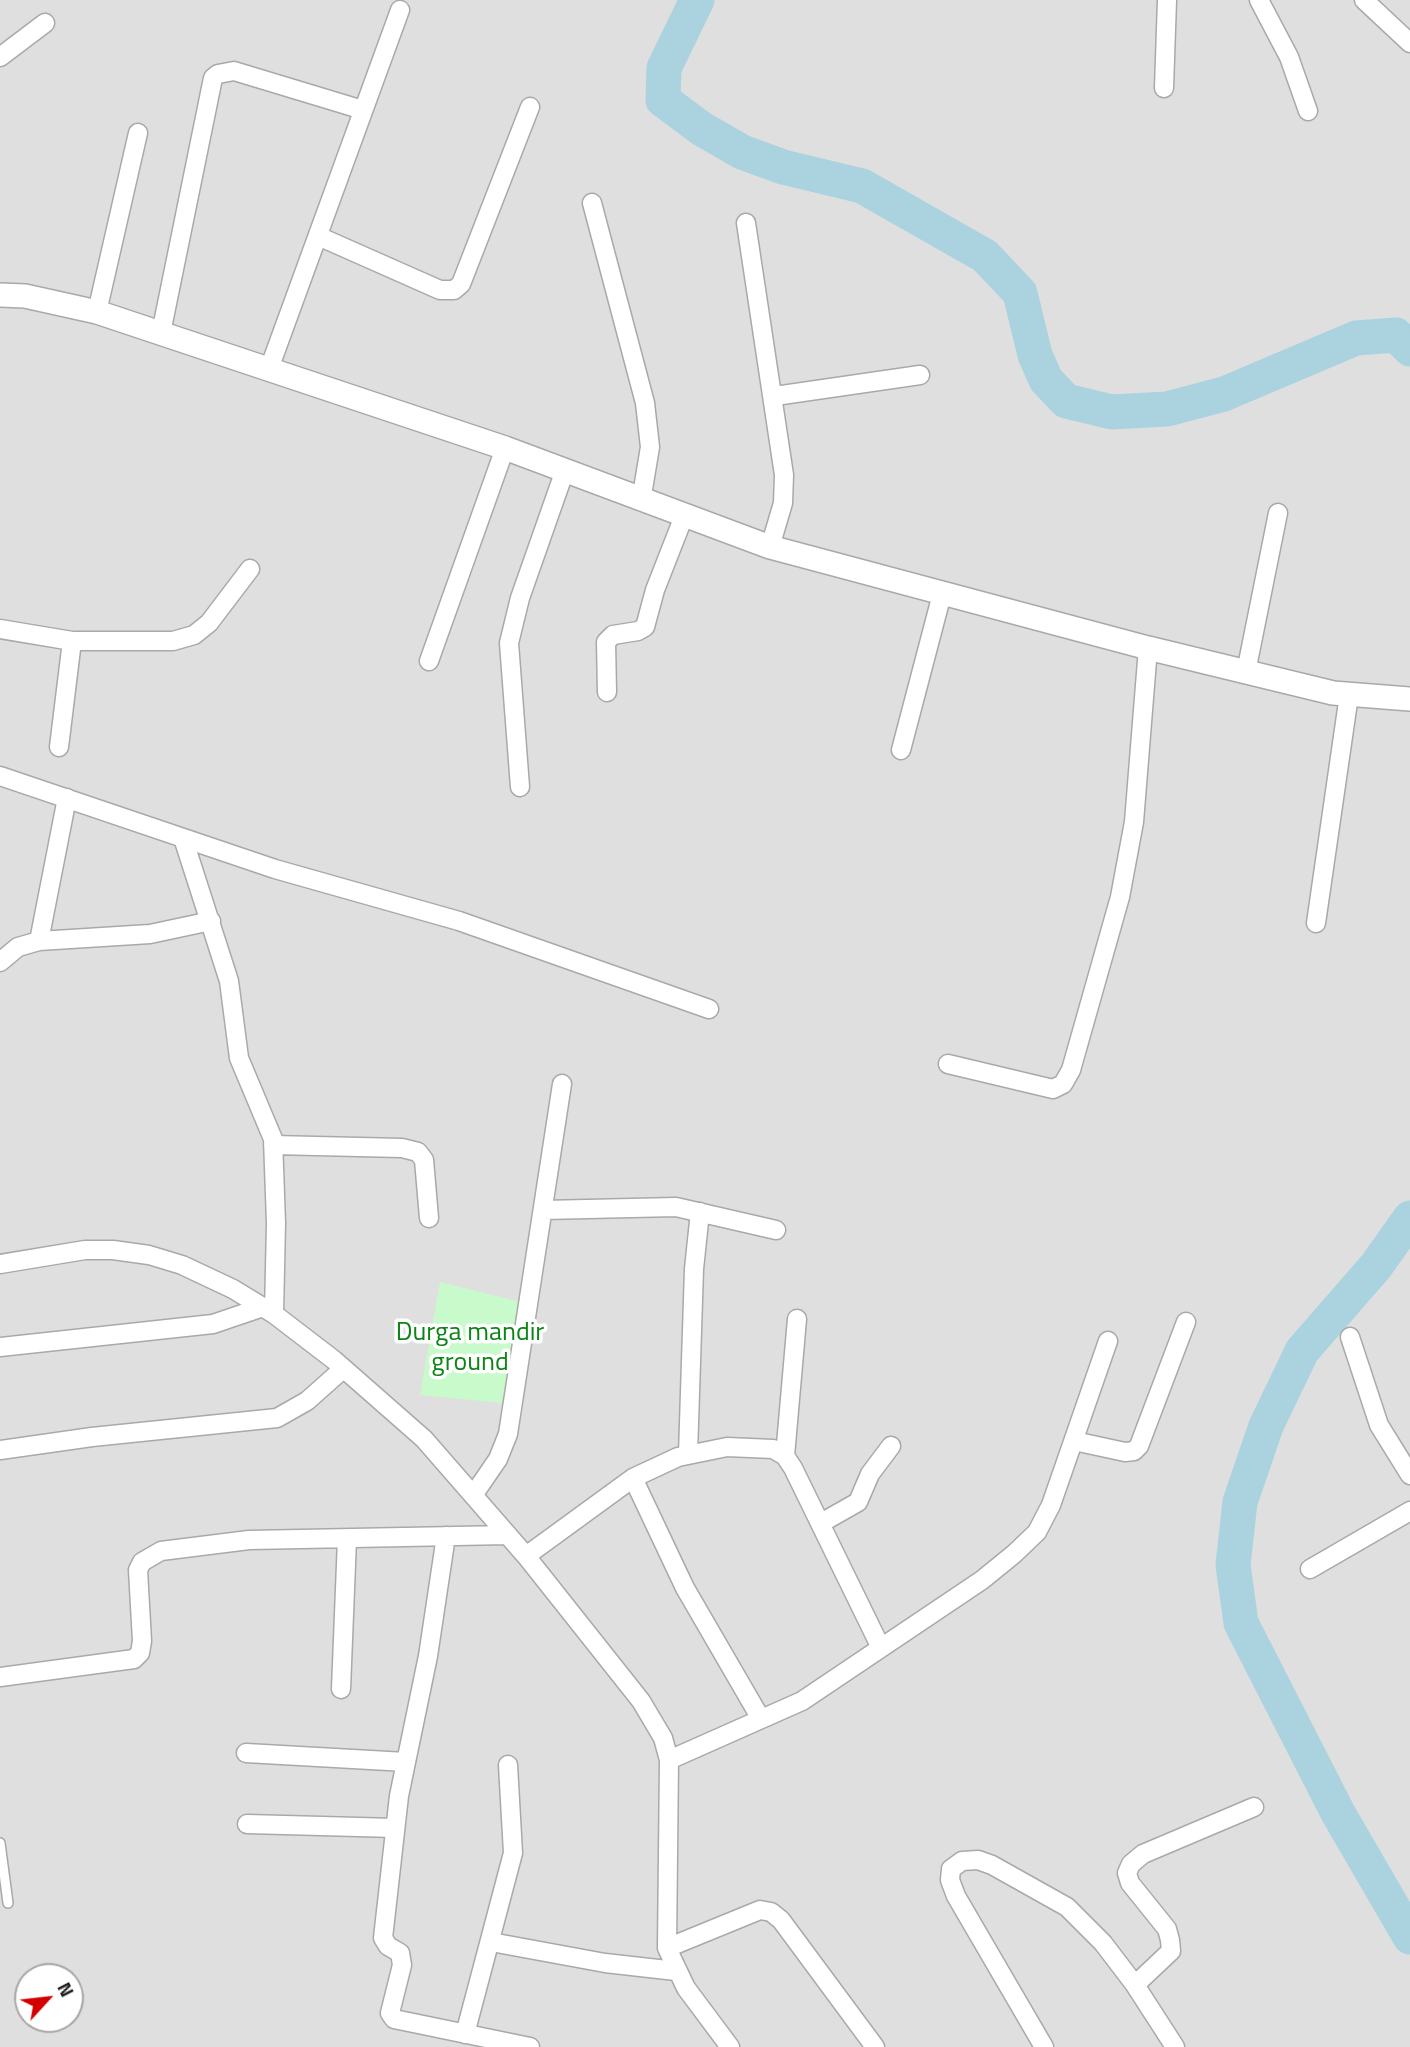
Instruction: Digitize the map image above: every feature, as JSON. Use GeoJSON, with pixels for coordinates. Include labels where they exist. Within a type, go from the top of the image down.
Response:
{"type":"FeatureCollection","features":[{"type":"Feature","properties":{"kind":"street"},"geometry":{"type":"LineString","coordinates":[[1164,88],[1167,0]]}},
{"type":"Feature","properties":{"kind":"street"},"geometry":{"type":"LineString","coordinates":[[1259,0],[1289,57],[1308,111]]}},
{"type":"Feature","properties":{"kind":"street"},"geometry":{"type":"LineString","coordinates":[[1364,0],[1410,43]]}},
{"type":"Feature","properties":{"kind":"street"},"geometry":{"type":"LineString","coordinates":[[269,369],[400,10]]}},
{"type":"Feature","properties":{"kind":"street"},"geometry":{"type":"LineString","coordinates":[[0,57],[45,23]]}},
{"type":"Feature","properties":{"kind":"street"},"geometry":{"type":"LineString","coordinates":[[161,333],[213,78],[218,74],[234,71],[363,110]]}},
{"type":"Feature","properties":{"kind":"street"},"geometry":{"type":"LineString","coordinates":[[318,236],[440,290],[454,290],[461,284],[530,107]]}},
{"type":"Feature","properties":{"kind":"street"},"geometry":{"type":"LineString","coordinates":[[97,312],[138,133]]}},
{"type":"Feature","properties":{"kind":"street"},"geometry":{"type":"LineString","coordinates":[[592,203],[645,403],[650,447],[641,501]]}},
{"type":"Feature","properties":{"kind":"street"},"geometry":{"type":"LineString","coordinates":[[746,223],[775,396],[784,488],[770,547]]}},
{"type":"Feature","properties":{"kind":"street"},"geometry":{"type":"LineString","coordinates":[[0,295],[25,296],[97,312],[505,449],[770,547],[1246,672],[1349,695],[1410,699]]}},
{"type":"Feature","properties":{"kind":"street"},"geometry":{"type":"LineString","coordinates":[[775,396],[920,376]]}},
{"type":"Feature","properties":{"kind":"street"},"geometry":{"type":"LineString","coordinates":[[429,662],[505,449]]}},
{"type":"Feature","properties":{"kind":"street"},"geometry":{"type":"LineString","coordinates":[[520,787],[509,643],[520,598],[565,470]]}},
{"type":"Feature","properties":{"kind":"street"},"geometry":{"type":"LineString","coordinates":[[1246,672],[1278,513]]}},
{"type":"Feature","properties":{"kind":"street"},"geometry":{"type":"LineString","coordinates":[[607,692],[606,642],[613,635],[638,631],[645,626],[655,590],[684,516]]}},
{"type":"Feature","properties":{"kind":"street"},"geometry":{"type":"LineString","coordinates":[[0,629],[72,641],[173,641],[194,635],[209,623],[250,569]]}},
{"type":"Feature","properties":{"kind":"street"},"geometry":{"type":"LineString","coordinates":[[901,750],[942,594]]}},
{"type":"Feature","properties":{"kind":"street"},"geometry":{"type":"LineString","coordinates":[[59,747],[72,641]]}},
{"type":"Feature","properties":{"kind":"street"},"geometry":{"type":"LineString","coordinates":[[948,1065],[1053,1089],[1063,1084],[1071,1070],[1120,897],[1134,822],[1148,648]]}},
{"type":"Feature","properties":{"kind":"street"},"geometry":{"type":"LineString","coordinates":[[1316,923],[1349,695]]}},
{"type":"Feature","properties":{"kind":"street"},"geometry":{"type":"LineString","coordinates":[[0,776],[275,869],[459,921],[709,1009]]}},
{"type":"Feature","properties":{"kind":"street"},"geometry":{"type":"LineString","coordinates":[[39,941],[67,798]]}},
{"type":"Feature","properties":{"kind":"street"},"geometry":{"type":"LineString","coordinates":[[183,838],[229,981],[239,1058],[269,1124],[273,1145],[276,1223],[269,1310]]}},
{"type":"Feature","properties":{"kind":"street"},"geometry":{"type":"LineString","coordinates":[[0,962],[18,947],[39,941],[150,934],[211,921]]}},
{"type":"Feature","properties":{"kind":"street"},"geometry":{"type":"LineString","coordinates":[[474,1494],[498,1459],[508,1434],[562,1084]]}},
{"type":"Feature","properties":{"kind":"street"},"geometry":{"type":"LineString","coordinates":[[273,1145],[401,1148],[418,1152],[424,1160],[429,1218]]}},
{"type":"Feature","properties":{"kind":"street"},"geometry":{"type":"LineString","coordinates":[[543,1210],[676,1207],[776,1230]]}},
{"type":"Feature","properties":{"kind":"street"},"geometry":{"type":"LineString","coordinates":[[688,1454],[694,1269],[700,1212]]}},
{"type":"Feature","properties":{"kind":"street"},"geometry":{"type":"LineString","coordinates":[[0,1264],[85,1250],[149,1255],[182,1265],[269,1310],[424,1439],[526,1556],[641,1701],[663,1738],[669,1760],[667,1948],[676,1971],[730,2047]]}},
{"type":"Feature","properties":{"kind":"street"},"geometry":{"type":"LineString","coordinates":[[0,1347],[213,1324],[269,1310]]}},
{"type":"Feature","properties":{"kind":"street"},"geometry":{"type":"LineString","coordinates":[[785,1456],[797,1319]]}},
{"type":"Feature","properties":{"kind":"street"},"geometry":{"type":"LineString","coordinates":[[1074,1441],[1125,1452],[1139,1446],[1186,1322]]}},
{"type":"Feature","properties":{"kind":"street"},"geometry":{"type":"LineString","coordinates":[[1350,1337],[1379,1425],[1410,1475]]}},
{"type":"Feature","properties":{"kind":"street"},"geometry":{"type":"LineString","coordinates":[[669,1760],[802,1701],[982,1580],[1037,1532],[1051,1505],[1108,1341]]}},
{"type":"Feature","properties":{"kind":"street"},"geometry":{"type":"LineString","coordinates":[[0,1450],[92,1437],[277,1419],[307,1401],[343,1369]]}},
{"type":"Feature","properties":{"kind":"street"},"geometry":{"type":"LineString","coordinates":[[526,1556],[633,1478],[688,1454],[705,1450],[760,1446],[773,1448],[785,1456],[881,1648]]}},
{"type":"Feature","properties":{"kind":"street"},"geometry":{"type":"LineString","coordinates":[[821,1524],[858,1502],[870,1474],[891,1446]]}},
{"type":"Feature","properties":{"kind":"street"},"geometry":{"type":"LineString","coordinates":[[633,1478],[685,1588],[761,1719]]}},
{"type":"Feature","properties":{"kind":"street"},"geometry":{"type":"LineString","coordinates":[[1310,1569],[1410,1511]]}},
{"type":"Feature","properties":{"kind":"street"},"geometry":{"type":"LineString","coordinates":[[0,1677],[134,1659],[140,1653],[142,1641],[138,1570],[142,1562],[161,1551],[248,1540],[508,1535]]}},
{"type":"Feature","properties":{"kind":"street"},"geometry":{"type":"LineString","coordinates":[[446,1536],[428,1656],[395,1828],[383,1938],[388,1946],[400,1953],[402,1965],[391,2016],[530,2047]]}},
{"type":"Feature","properties":{"kind":"street"},"geometry":{"type":"LineString","coordinates":[[341,1689],[347,1539]]}},
{"type":"Feature","properties":{"kind":"street"},"geometry":{"type":"LineString","coordinates":[[246,1753],[406,1762]]}},
{"type":"Feature","properties":{"kind":"street"},"geometry":{"type":"LineString","coordinates":[[465,2034],[491,1942],[513,1844],[508,1765]]}},
{"type":"Feature","properties":{"kind":"street"},"geometry":{"type":"LineString","coordinates":[[1135,1985],[1171,1951],[1171,1940],[1167,1929],[1130,1883],[1127,1873],[1130,1864],[1152,1850],[1254,1807]]}},
{"type":"Feature","properties":{"kind":"street"},"geometry":{"type":"LineString","coordinates":[[247,1824],[395,1828]]}},
{"type":"Feature","properties":{"kind":"street"},"geometry":{"type":"LineString","coordinates":[[1044,2047],[956,1896],[950,1880],[951,1869],[962,1861],[978,1860],[992,1865],[1067,1907],[1103,1943],[1135,1985],[1175,2047]]}},
{"type":"Feature","properties":{"kind":"street"},"geometry":{"type":"LineString","coordinates":[[667,1948],[760,1910],[772,1912],[781,1920],[875,2047]]}},
{"type":"Feature","properties":{"kind":"street"},"geometry":{"type":"LineString","coordinates":[[491,1942],[605,1963],[676,1971]]}},
{"type":"Feature","properties":{"kind":"lane"},"geometry":{"type":"LineString","coordinates":[[0,1843],[8,1903]]}},
{"type":"Feature","properties":{"kind":"shaded area"},"geometry":{"type":"Polygon","coordinates":[[[0,0],[1410,0],[1410,2047],[0,2047],[0,0]]]}},
{"type":"Feature","properties":{"kind":"green space","name":"Durga mandir ground"},"geometry":{"type":"Polygon","coordinates":[[[440,1282],[521,1302],[503,1403],[420,1395],[440,1282]]]}},
{"type":"Feature","properties":{"kind":"waterway"},"geometry":{"type":"LineString","coordinates":[[697,0],[664,68],[663,100],[702,129],[742,152],[783,167],[862,186],[985,256],[1020,293],[1035,355],[1046,380],[1066,401],[1112,412],[1167,409],[1224,394],[1356,338],[1396,335],[1410,349]]}},
{"type":"Feature","properties":{"kind":"waterway"},"geometry":{"type":"LineString","coordinates":[[1410,1218],[1376,1266],[1302,1351],[1266,1426],[1240,1502],[1233,1565],[1241,1623],[1338,1813],[1410,1937]]}}]}
